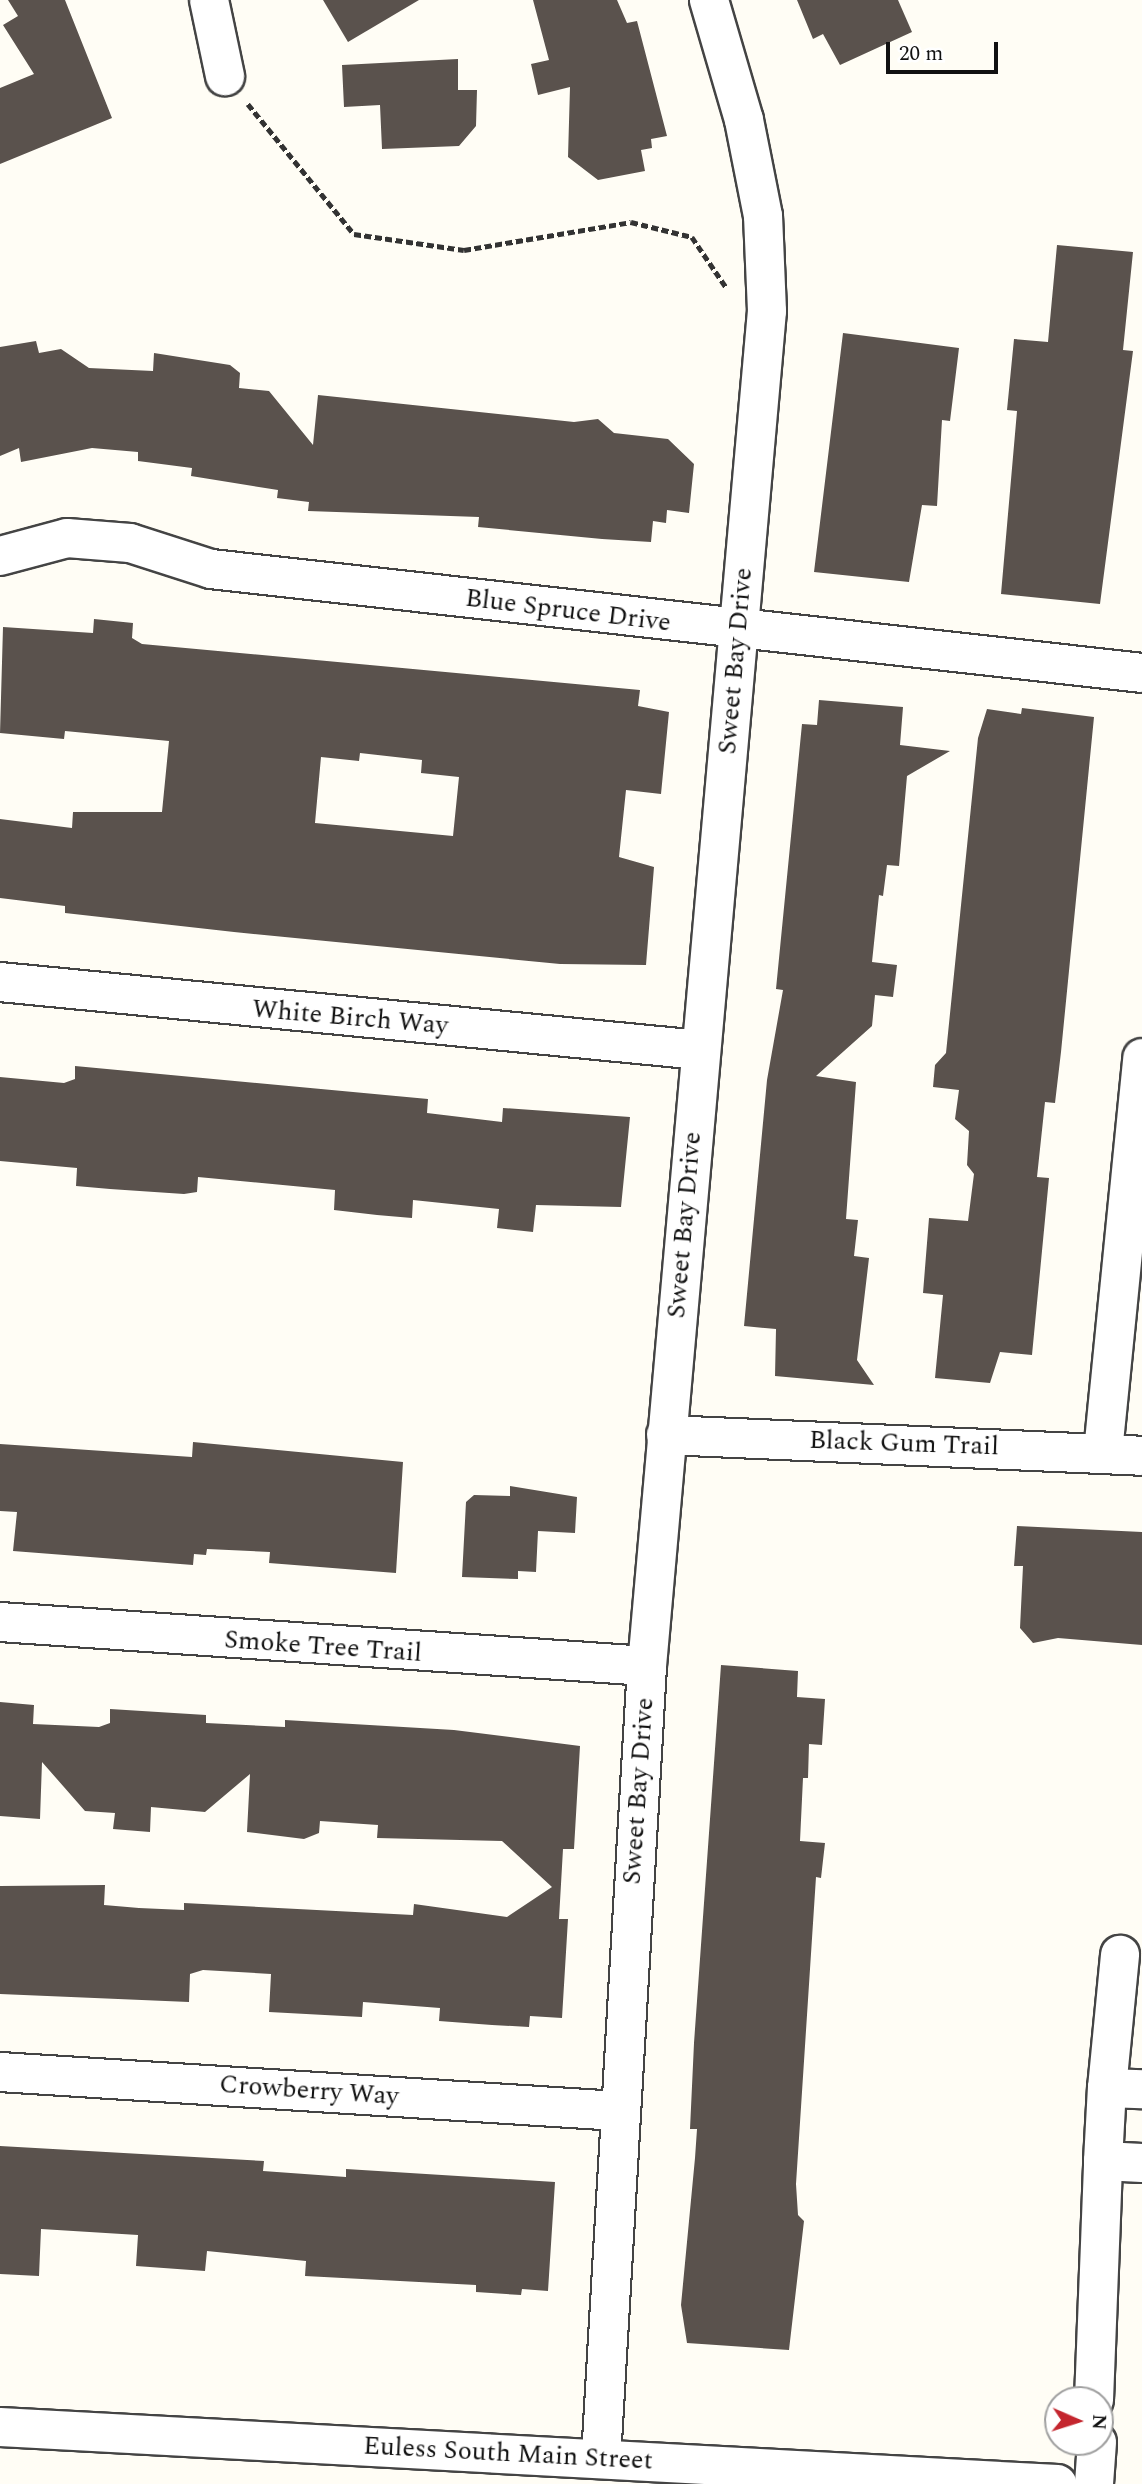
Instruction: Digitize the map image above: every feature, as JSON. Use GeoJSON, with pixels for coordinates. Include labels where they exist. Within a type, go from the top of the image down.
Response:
{"type":"FeatureCollection","features":[{"type":"Feature","properties":{"kind":"street"},"geometry":{"type":"LineString","coordinates":[[209,0],[225,76]]}},
{"type":"Feature","properties":{"kind":"street","name":"Sweet Bay Drive"},"geometry":{"type":"LineString","coordinates":[[601,2459],[618,2110],[647,1666],[767,311],[763,216],[744,120],[709,0]]}},
{"type":"Feature","properties":{"kind":"street","name":"Blue Spruce Drive"},"geometry":{"type":"LineString","coordinates":[[0,556],[67,538],[130,542],[211,569],[739,631],[1142,673]]}},
{"type":"Feature","properties":{"kind":"street","name":"White Birch Way"},"geometry":{"type":"LineString","coordinates":[[0,982],[700,1050]]}},
{"type":"Feature","properties":{"kind":"street"},"geometry":{"type":"LineString","coordinates":[[1103,1452],[1142,1058]]}},
{"type":"Feature","properties":{"kind":"street","name":"Black Gum Trail"},"geometry":{"type":"LineString","coordinates":[[666,1435],[1103,1452],[1142,1456]]}},
{"type":"Feature","properties":{"kind":"street","name":"Smoke Tree Trail"},"geometry":{"type":"LineString","coordinates":[[0,1622],[647,1666]]}},
{"type":"Feature","properties":{"kind":"street"},"geometry":{"type":"LineString","coordinates":[[1095,2386],[1103,2161],[1125,2088],[1129,2047],[1120,1955]]}},
{"type":"Feature","properties":{"kind":"street","name":"Crowberry Way"},"geometry":{"type":"LineString","coordinates":[[0,2072],[618,2110]]}},
{"type":"Feature","properties":{"kind":"street"},"geometry":{"type":"LineString","coordinates":[[1103,2161],[1142,2163]]}},
{"type":"Feature","properties":{"kind":"street","name":"Euless South Main Street"},"geometry":{"type":"LineString","coordinates":[[0,2427],[1057,2484]]}},
{"type":"Feature","properties":{"kind":"street"},"geometry":{"type":"LineString","coordinates":[[1094,2484],[1096,2456]]}},
{"type":"Feature","properties":{"kind":"path"},"geometry":{"type":"LineString","coordinates":[[225,76],[354,234],[464,250],[631,222],[692,237],[737,304],[767,311]]}},
{"type":"Feature","properties":{"kind":"building"},"geometry":{"type":"Polygon","coordinates":[[[8,0],[65,0],[112,118],[0,164],[0,88],[34,74],[3,25],[18,16],[8,0]]]}},
{"type":"Feature","properties":{"kind":"building"},"geometry":{"type":"Polygon","coordinates":[[[323,0],[419,0],[348,42],[323,0]]]}},
{"type":"Feature","properties":{"kind":"building"},"geometry":{"type":"Polygon","coordinates":[[[533,0],[617,0],[627,23],[637,21],[667,136],[651,139],[652,148],[641,150],[645,171],[598,180],[568,157],[570,87],[538,95],[531,64],[549,60],[533,0]]]}},
{"type":"Feature","properties":{"kind":"building"},"geometry":{"type":"Polygon","coordinates":[[[797,0],[898,0],[912,32],[840,65],[823,34],[813,39],[797,0]]]}},
{"type":"Feature","properties":{"kind":"building"},"geometry":{"type":"Polygon","coordinates":[[[458,59],[458,90],[477,90],[476,126],[459,146],[382,149],[380,105],[344,107],[342,65],[458,59]]]}},
{"type":"Feature","properties":{"kind":"building"},"geometry":{"type":"Polygon","coordinates":[[[1057,245],[1133,252],[1123,350],[1133,351],[1100,604],[1001,594],[1017,411],[1007,410],[1014,339],[1048,342],[1057,245]]]}},
{"type":"Feature","properties":{"kind":"building"},"geometry":{"type":"Polygon","coordinates":[[[843,333],[959,348],[950,421],[942,420],[937,506],[922,505],[909,582],[814,572],[843,333]]]}},
{"type":"Feature","properties":{"kind":"building"},"geometry":{"type":"Polygon","coordinates":[[[36,341],[39,353],[61,349],[89,368],[153,371],[154,353],[230,365],[240,373],[239,388],[269,391],[313,445],[318,395],[574,422],[598,419],[614,433],[668,439],[694,464],[689,513],[667,510],[666,523],[653,521],[651,542],[602,539],[478,527],[479,517],[308,511],[309,502],[277,498],[278,490],[191,476],[192,468],[138,461],[138,452],[92,448],[21,462],[19,448],[0,456],[0,347],[36,341]]]}},
{"type":"Feature","properties":{"kind":"building"},"geometry":{"type":"Polygon","coordinates":[[[94,619],[133,623],[132,638],[142,644],[640,690],[638,706],[669,712],[661,794],[626,790],[619,857],[654,867],[646,965],[560,964],[234,932],[65,913],[65,906],[0,898],[0,819],[72,828],[73,812],[162,812],[169,741],[65,731],[64,739],[0,733],[3,627],[93,633],[94,619]],[[360,753],[359,761],[321,757],[315,823],[453,836],[459,777],[421,773],[422,760],[360,753]]]}},
{"type":"Feature","properties":{"kind":"building"},"geometry":{"type":"Polygon","coordinates":[[[819,700],[903,707],[900,745],[950,751],[907,776],[899,866],[887,865],[883,896],[879,895],[872,962],[897,965],[893,997],[875,995],[872,1026],[816,1076],[856,1082],[846,1219],[858,1220],[854,1256],[869,1258],[857,1360],[874,1385],[775,1376],[776,1329],[744,1326],[767,1080],[783,990],[776,989],[802,724],[817,725],[819,700]]]}},
{"type":"Feature","properties":{"kind":"building"},"geometry":{"type":"Polygon","coordinates":[[[1022,708],[1094,717],[1055,1103],[1045,1102],[1037,1177],[1049,1178],[1032,1355],[1000,1352],[990,1383],[935,1378],[943,1295],[923,1293],[929,1218],[968,1221],[974,1174],[967,1165],[969,1131],[955,1119],[959,1090],[933,1087],[935,1065],[946,1053],[978,738],[987,709],[1021,714],[1022,708]]]}},
{"type":"Feature","properties":{"kind":"building"},"geometry":{"type":"Polygon","coordinates":[[[75,1066],[428,1099],[427,1113],[502,1122],[503,1108],[630,1117],[621,1207],[536,1205],[533,1232],[497,1228],[499,1209],[413,1200],[412,1218],[377,1215],[334,1210],[335,1190],[198,1177],[197,1192],[184,1194],[110,1189],[76,1186],[77,1168],[0,1161],[0,1077],[64,1083],[75,1079],[75,1066]]]}},
{"type":"Feature","properties":{"kind":"building"},"geometry":{"type":"Polygon","coordinates":[[[193,1442],[403,1462],[396,1573],[269,1563],[270,1552],[207,1549],[206,1555],[194,1554],[193,1565],[13,1551],[17,1512],[0,1511],[0,1444],[192,1457],[193,1442]]]}},
{"type":"Feature","properties":{"kind":"building"},"geometry":{"type":"Polygon","coordinates":[[[510,1486],[577,1497],[575,1533],[538,1531],[536,1572],[518,1571],[518,1579],[462,1577],[466,1502],[474,1495],[510,1496],[510,1486]]]}},
{"type":"Feature","properties":{"kind":"building"},"geometry":{"type":"Polygon","coordinates":[[[1017,1526],[1142,1532],[1142,1645],[1058,1638],[1033,1643],[1020,1628],[1023,1566],[1014,1566],[1017,1526]]]}},
{"type":"Feature","properties":{"kind":"building"},"geometry":{"type":"Polygon","coordinates":[[[721,1665],[798,1671],[797,1697],[825,1699],[822,1745],[809,1744],[808,1778],[803,1778],[800,1841],[825,1843],[821,1878],[816,1877],[796,2184],[798,2215],[804,2221],[789,2350],[687,2343],[681,2305],[697,2129],[690,2129],[694,2043],[721,1665]]]}},
{"type":"Feature","properties":{"kind":"building"},"geometry":{"type":"Polygon","coordinates":[[[0,1702],[34,1705],[33,1724],[99,1727],[110,1723],[110,1709],[206,1715],[206,1723],[285,1727],[285,1720],[454,1730],[580,1746],[574,1849],[563,1849],[559,1919],[568,1919],[562,2018],[530,2016],[529,2027],[439,2021],[440,2008],[363,2002],[362,2017],[269,2012],[271,1974],[203,1970],[190,1974],[189,2002],[0,1994],[0,1886],[105,1885],[104,1905],[139,1908],[184,1910],[184,1903],[413,1915],[414,1904],[507,1917],[552,1887],[502,1841],[377,1838],[378,1825],[320,1821],[319,1833],[304,1839],[247,1832],[250,1774],[205,1812],[151,1807],[150,1832],[113,1829],[115,1813],[85,1811],[42,1762],[40,1819],[0,1816],[0,1702]]]}},
{"type":"Feature","properties":{"kind":"building"},"geometry":{"type":"Polygon","coordinates":[[[0,2146],[264,2161],[263,2171],[346,2177],[346,2169],[555,2182],[548,2291],[522,2289],[521,2295],[476,2292],[476,2285],[305,2276],[306,2261],[207,2251],[205,2271],[136,2266],[138,2235],[41,2229],[39,2276],[0,2274],[0,2146]]]}}]}
